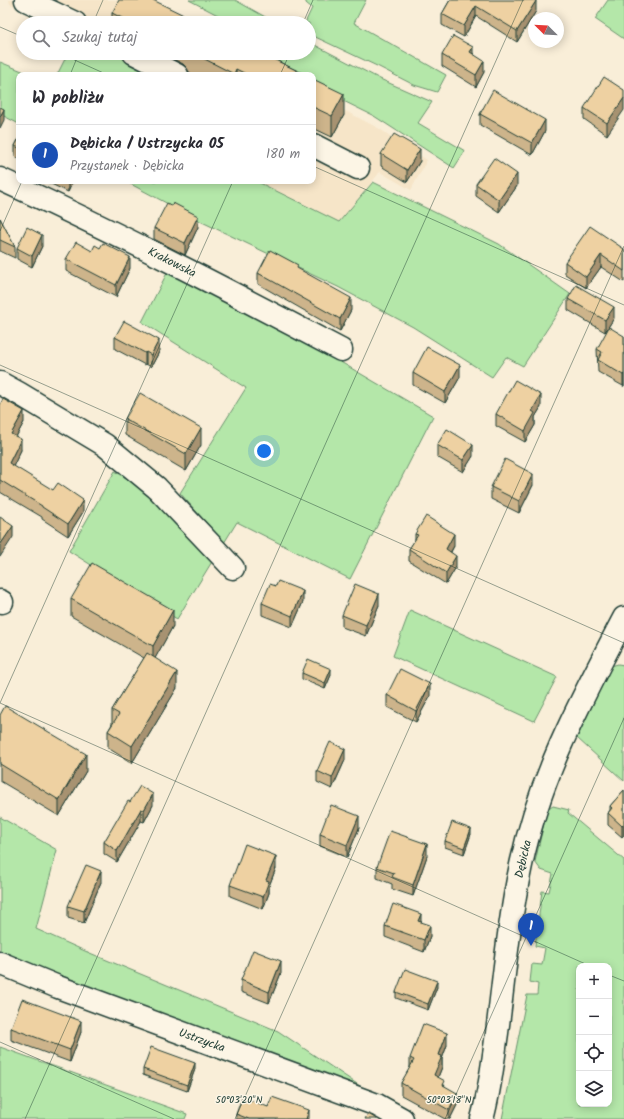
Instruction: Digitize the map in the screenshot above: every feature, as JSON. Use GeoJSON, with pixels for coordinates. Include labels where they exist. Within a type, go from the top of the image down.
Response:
{"type":"FeatureCollection","features":[{"type":"Feature","properties":{"kind":"street"},"geometry":{"type":"LineString","coordinates":[[26,0],[60,16]]}},
{"type":"Feature","properties":{"kind":"street"},"geometry":{"type":"LineString","coordinates":[[148,60],[171,72]]}},
{"type":"Feature","properties":{"kind":"street"},"geometry":{"type":"LineString","coordinates":[[316,147],[358,168]]}},
{"type":"Feature","properties":{"kind":"street","name":"Krakowska"},"geometry":{"type":"LineString","coordinates":[[0,179],[64,208],[126,239],[341,350]]}},
{"type":"Feature","properties":{"kind":"street"},"geometry":{"type":"LineString","coordinates":[[0,383],[105,446],[157,488],[233,568]]}},
{"type":"Feature","properties":{"kind":"street","name":"Dębicka"},"geometry":{"type":"LineString","coordinates":[[482,1119],[494,1058],[514,900],[530,828],[541,792],[561,743],[588,686],[624,618]]}},
{"type":"Feature","properties":{"kind":"street","name":"Ustrzycka"},"geometry":{"type":"LineString","coordinates":[[0,964],[58,987],[377,1105],[402,1119]]}},
{"type":"Feature","properties":{"kind":"shaded area"},"geometry":{"type":"Polygon","coordinates":[[[9,0],[118,0],[153,16],[38,16],[10,4],[9,0]]]}},
{"type":"Feature","properties":{"kind":"shaded area"},"geometry":{"type":"Polygon","coordinates":[[[316,96],[378,128],[427,160],[411,190],[380,172],[339,222],[262,184],[316,184],[316,96]]]}},
{"type":"Feature","properties":{"kind":"green space"},"geometry":{"type":"Polygon","coordinates":[[[189,0],[235,0],[264,16],[220,16],[189,0]]]}},
{"type":"Feature","properties":{"kind":"green space"},"geometry":{"type":"Polygon","coordinates":[[[306,0],[366,0],[354,23],[446,75],[437,92],[414,85],[316,37],[316,16],[308,16],[312,8],[306,3],[306,0]]]}},
{"type":"Feature","properties":{"kind":"green space"},"geometry":{"type":"Polygon","coordinates":[[[608,0],[624,0],[624,39],[595,19],[608,0]]]}},
{"type":"Feature","properties":{"kind":"green space"},"geometry":{"type":"Polygon","coordinates":[[[316,46],[380,79],[432,102],[418,123],[465,151],[454,168],[374,116],[316,87],[316,72],[285,72],[261,60],[316,60],[316,46]]]}},
{"type":"Feature","properties":{"kind":"green space"},"geometry":{"type":"Polygon","coordinates":[[[64,60],[132,60],[156,72],[58,72],[64,60]]]}},
{"type":"Feature","properties":{"kind":"green space"},"geometry":{"type":"Polygon","coordinates":[[[0,62],[25,72],[16,72],[16,122],[0,114],[0,62]]]}},
{"type":"Feature","properties":{"kind":"green space"},"geometry":{"type":"Polygon","coordinates":[[[373,182],[499,244],[570,294],[523,366],[506,357],[492,377],[413,327],[338,287],[202,222],[131,184],[262,184],[339,222],[373,182]]]}},
{"type":"Feature","properties":{"kind":"green space"},"geometry":{"type":"Polygon","coordinates":[[[168,271],[255,312],[433,416],[350,579],[237,522],[224,543],[180,493],[246,388],[142,322],[168,271]]]}},
{"type":"Feature","properties":{"kind":"green space"},"geometry":{"type":"Polygon","coordinates":[[[115,471],[157,497],[213,560],[177,619],[69,551],[115,471]]]}},
{"type":"Feature","properties":{"kind":"green space"},"geometry":{"type":"Polygon","coordinates":[[[410,610],[557,677],[534,721],[393,656],[410,610]]]}},
{"type":"Feature","properties":{"kind":"green space"},"geometry":{"type":"Polygon","coordinates":[[[618,664],[624,665],[624,781],[577,738],[611,666],[618,664]]]}},
{"type":"Feature","properties":{"kind":"green space"},"geometry":{"type":"Polygon","coordinates":[[[553,806],[569,810],[568,813],[624,860],[624,1119],[502,1119],[527,995],[537,995],[538,984],[530,982],[532,964],[542,965],[545,948],[535,946],[542,891],[549,892],[553,874],[541,870],[535,862],[547,810],[553,806]]]}},
{"type":"Feature","properties":{"kind":"green space"},"geometry":{"type":"Polygon","coordinates":[[[0,817],[57,850],[36,929],[85,951],[278,1031],[363,1088],[249,1050],[155,1012],[0,953],[0,817]]]}},
{"type":"Feature","properties":{"kind":"green space"},"geometry":{"type":"Polygon","coordinates":[[[0,1047],[187,1114],[185,1119],[0,1119],[0,1047]]]}},
{"type":"Feature","properties":{"kind":"building"},"geometry":{"type":"Polygon","coordinates":[[[119,0],[153,0],[186,16],[118,16],[112,13],[119,0]]]}},
{"type":"Feature","properties":{"kind":"building"},"geometry":{"type":"Polygon","coordinates":[[[450,0],[536,1],[517,31],[476,6],[464,26],[442,14],[450,0]]]}},
{"type":"Feature","properties":{"kind":"building"},"geometry":{"type":"Polygon","coordinates":[[[453,36],[473,47],[470,52],[484,61],[476,75],[442,55],[453,36]]]}},
{"type":"Feature","properties":{"kind":"building"},"geometry":{"type":"Polygon","coordinates":[[[207,60],[275,60],[300,72],[242,72],[236,69],[235,72],[230,72],[207,60]]]}},
{"type":"Feature","properties":{"kind":"building"},"geometry":{"type":"Polygon","coordinates":[[[604,77],[624,90],[624,98],[607,123],[584,108],[604,77]]]}},
{"type":"Feature","properties":{"kind":"building"},"geometry":{"type":"Polygon","coordinates":[[[316,80],[344,94],[332,116],[316,108],[316,80]]]}},
{"type":"Feature","properties":{"kind":"building"},"geometry":{"type":"Polygon","coordinates":[[[493,90],[545,120],[532,143],[480,114],[493,90]]]}},
{"type":"Feature","properties":{"kind":"building"},"geometry":{"type":"Polygon","coordinates":[[[0,107],[4,109],[0,117],[0,107]]]}},
{"type":"Feature","properties":{"kind":"building"},"geometry":{"type":"Polygon","coordinates":[[[394,134],[420,149],[407,170],[381,154],[394,134]]]}},
{"type":"Feature","properties":{"kind":"building"},"geometry":{"type":"Polygon","coordinates":[[[494,158],[517,174],[499,200],[476,184],[494,158]]]}},
{"type":"Feature","properties":{"kind":"building"},"geometry":{"type":"Polygon","coordinates":[[[167,203],[172,206],[173,203],[198,216],[185,243],[154,228],[167,203]]]}},
{"type":"Feature","properties":{"kind":"building"},"geometry":{"type":"Polygon","coordinates":[[[0,218],[15,247],[0,240],[0,218]]]}},
{"type":"Feature","properties":{"kind":"building"},"geometry":{"type":"Polygon","coordinates":[[[590,226],[624,249],[624,271],[601,255],[586,277],[565,262],[590,226]]]}},
{"type":"Feature","properties":{"kind":"building"},"geometry":{"type":"Polygon","coordinates":[[[27,227],[42,235],[32,256],[17,248],[27,227]]]}},
{"type":"Feature","properties":{"kind":"building"},"geometry":{"type":"Polygon","coordinates":[[[76,242],[92,251],[95,245],[100,248],[103,243],[130,257],[116,285],[66,259],[76,242]]]}},
{"type":"Feature","properties":{"kind":"building"},"geometry":{"type":"Polygon","coordinates":[[[270,250],[298,265],[297,268],[351,298],[340,319],[258,273],[270,250]]]}},
{"type":"Feature","properties":{"kind":"building"},"geometry":{"type":"Polygon","coordinates":[[[576,285],[614,307],[605,320],[568,299],[576,285]]]}},
{"type":"Feature","properties":{"kind":"building"},"geometry":{"type":"Polygon","coordinates":[[[124,321],[159,340],[151,355],[115,337],[124,321]]]}},
{"type":"Feature","properties":{"kind":"building"},"geometry":{"type":"Polygon","coordinates":[[[609,327],[624,336],[623,375],[598,360],[602,352],[597,349],[609,327]]]}},
{"type":"Feature","properties":{"kind":"building"},"geometry":{"type":"Polygon","coordinates":[[[427,347],[460,365],[445,392],[413,373],[427,347]]]}},
{"type":"Feature","properties":{"kind":"building"},"geometry":{"type":"Polygon","coordinates":[[[515,380],[541,395],[532,411],[535,413],[525,431],[496,414],[515,380]]]}},
{"type":"Feature","properties":{"kind":"building"},"geometry":{"type":"Polygon","coordinates":[[[140,393],[201,428],[186,454],[125,419],[140,393]]]}},
{"type":"Feature","properties":{"kind":"building"},"geometry":{"type":"Polygon","coordinates":[[[3,399],[24,411],[11,434],[21,439],[9,463],[53,490],[58,483],[83,500],[68,524],[0,480],[0,405],[3,399]]]}},
{"type":"Feature","properties":{"kind":"building"},"geometry":{"type":"Polygon","coordinates":[[[447,429],[473,445],[463,460],[437,445],[447,429]]]}},
{"type":"Feature","properties":{"kind":"building"},"geometry":{"type":"Polygon","coordinates":[[[505,459],[533,474],[519,501],[491,487],[505,459]]]}},
{"type":"Feature","properties":{"kind":"building"},"geometry":{"type":"Polygon","coordinates":[[[426,516],[454,534],[446,549],[456,556],[446,573],[409,549],[418,535],[415,534],[426,516]]]}},
{"type":"Feature","properties":{"kind":"building"},"geometry":{"type":"Polygon","coordinates":[[[0,517],[13,526],[0,545],[0,517]]]}},
{"type":"Feature","properties":{"kind":"building"},"geometry":{"type":"Polygon","coordinates":[[[92,563],[173,610],[153,646],[71,599],[92,563]]]}},
{"type":"Feature","properties":{"kind":"building"},"geometry":{"type":"Polygon","coordinates":[[[278,581],[303,591],[292,616],[262,603],[270,584],[276,586],[278,581]]]}},
{"type":"Feature","properties":{"kind":"building"},"geometry":{"type":"Polygon","coordinates":[[[355,584],[379,594],[366,625],[342,615],[355,584]]]}},
{"type":"Feature","properties":{"kind":"building"},"geometry":{"type":"Polygon","coordinates":[[[147,653],[177,672],[132,746],[108,731],[119,714],[112,710],[147,653]]]}},
{"type":"Feature","properties":{"kind":"building"},"geometry":{"type":"Polygon","coordinates":[[[308,659],[331,669],[325,683],[302,673],[308,659]]]}},
{"type":"Feature","properties":{"kind":"building"},"geometry":{"type":"Polygon","coordinates":[[[400,669],[430,684],[416,711],[387,695],[400,669]]]}},
{"type":"Feature","properties":{"kind":"building"},"geometry":{"type":"Polygon","coordinates":[[[5,706],[86,754],[59,800],[0,764],[0,715],[5,706]]]}},
{"type":"Feature","properties":{"kind":"building"},"geometry":{"type":"Polygon","coordinates":[[[330,742],[345,749],[332,778],[317,771],[330,742]]]}},
{"type":"Feature","properties":{"kind":"building"},"geometry":{"type":"Polygon","coordinates":[[[140,786],[153,794],[144,810],[141,809],[117,851],[104,842],[128,801],[130,802],[140,786]]]}},
{"type":"Feature","properties":{"kind":"building"},"geometry":{"type":"Polygon","coordinates":[[[624,790],[624,824],[622,826],[608,813],[612,808],[610,806],[624,790]]]}},
{"type":"Feature","properties":{"kind":"building"},"geometry":{"type":"Polygon","coordinates":[[[331,805],[359,816],[347,845],[320,834],[331,805]]]}},
{"type":"Feature","properties":{"kind":"building"},"geometry":{"type":"Polygon","coordinates":[[[452,822],[471,829],[464,848],[445,841],[452,822]]]}},
{"type":"Feature","properties":{"kind":"building"},"geometry":{"type":"Polygon","coordinates":[[[390,831],[427,844],[413,885],[392,877],[394,873],[377,867],[390,831]]]}},
{"type":"Feature","properties":{"kind":"building"},"geometry":{"type":"Polygon","coordinates":[[[245,844],[276,856],[266,880],[269,881],[263,897],[230,885],[245,844]]]}},
{"type":"Feature","properties":{"kind":"building"},"geometry":{"type":"Polygon","coordinates":[[[86,865],[101,871],[84,911],[68,906],[86,865]]]}},
{"type":"Feature","properties":{"kind":"building"},"geometry":{"type":"Polygon","coordinates":[[[393,904],[421,914],[418,921],[430,925],[424,940],[385,926],[393,904]]]}},
{"type":"Feature","properties":{"kind":"building"},"geometry":{"type":"Polygon","coordinates":[[[253,950],[281,961],[269,992],[241,980],[253,950]]]}},
{"type":"Feature","properties":{"kind":"building"},"geometry":{"type":"Polygon","coordinates":[[[405,969],[437,981],[428,1004],[396,992],[405,969]]]}},
{"type":"Feature","properties":{"kind":"building"},"geometry":{"type":"Polygon","coordinates":[[[22,999],[81,1021],[70,1050],[11,1028],[22,999]]]}},
{"type":"Feature","properties":{"kind":"building"},"geometry":{"type":"Polygon","coordinates":[[[423,1024],[447,1033],[439,1055],[442,1056],[434,1075],[445,1081],[443,1085],[457,1093],[449,1110],[401,1083],[414,1060],[410,1058],[423,1024]]]}},
{"type":"Feature","properties":{"kind":"building"},"geometry":{"type":"Polygon","coordinates":[[[151,1047],[195,1063],[187,1085],[143,1069],[151,1047]]]}},
{"type":"Feature","properties":{"kind":"building"},"geometry":{"type":"Polygon","coordinates":[[[242,1097],[268,1107],[272,1097],[309,1110],[306,1119],[249,1119],[236,1114],[242,1097]]]}},
{"type":"Feature","properties":{"kind":"building"},"geometry":{"type":"Polygon","coordinates":[[[368,1114],[377,1119],[365,1119],[368,1114]]]}},
{"type":"Feature","properties":{"kind":"place","name":"Dębicka / Ustrzycka 05"},"geometry":{"type":"Point","coordinates":[531,946]}}]}
